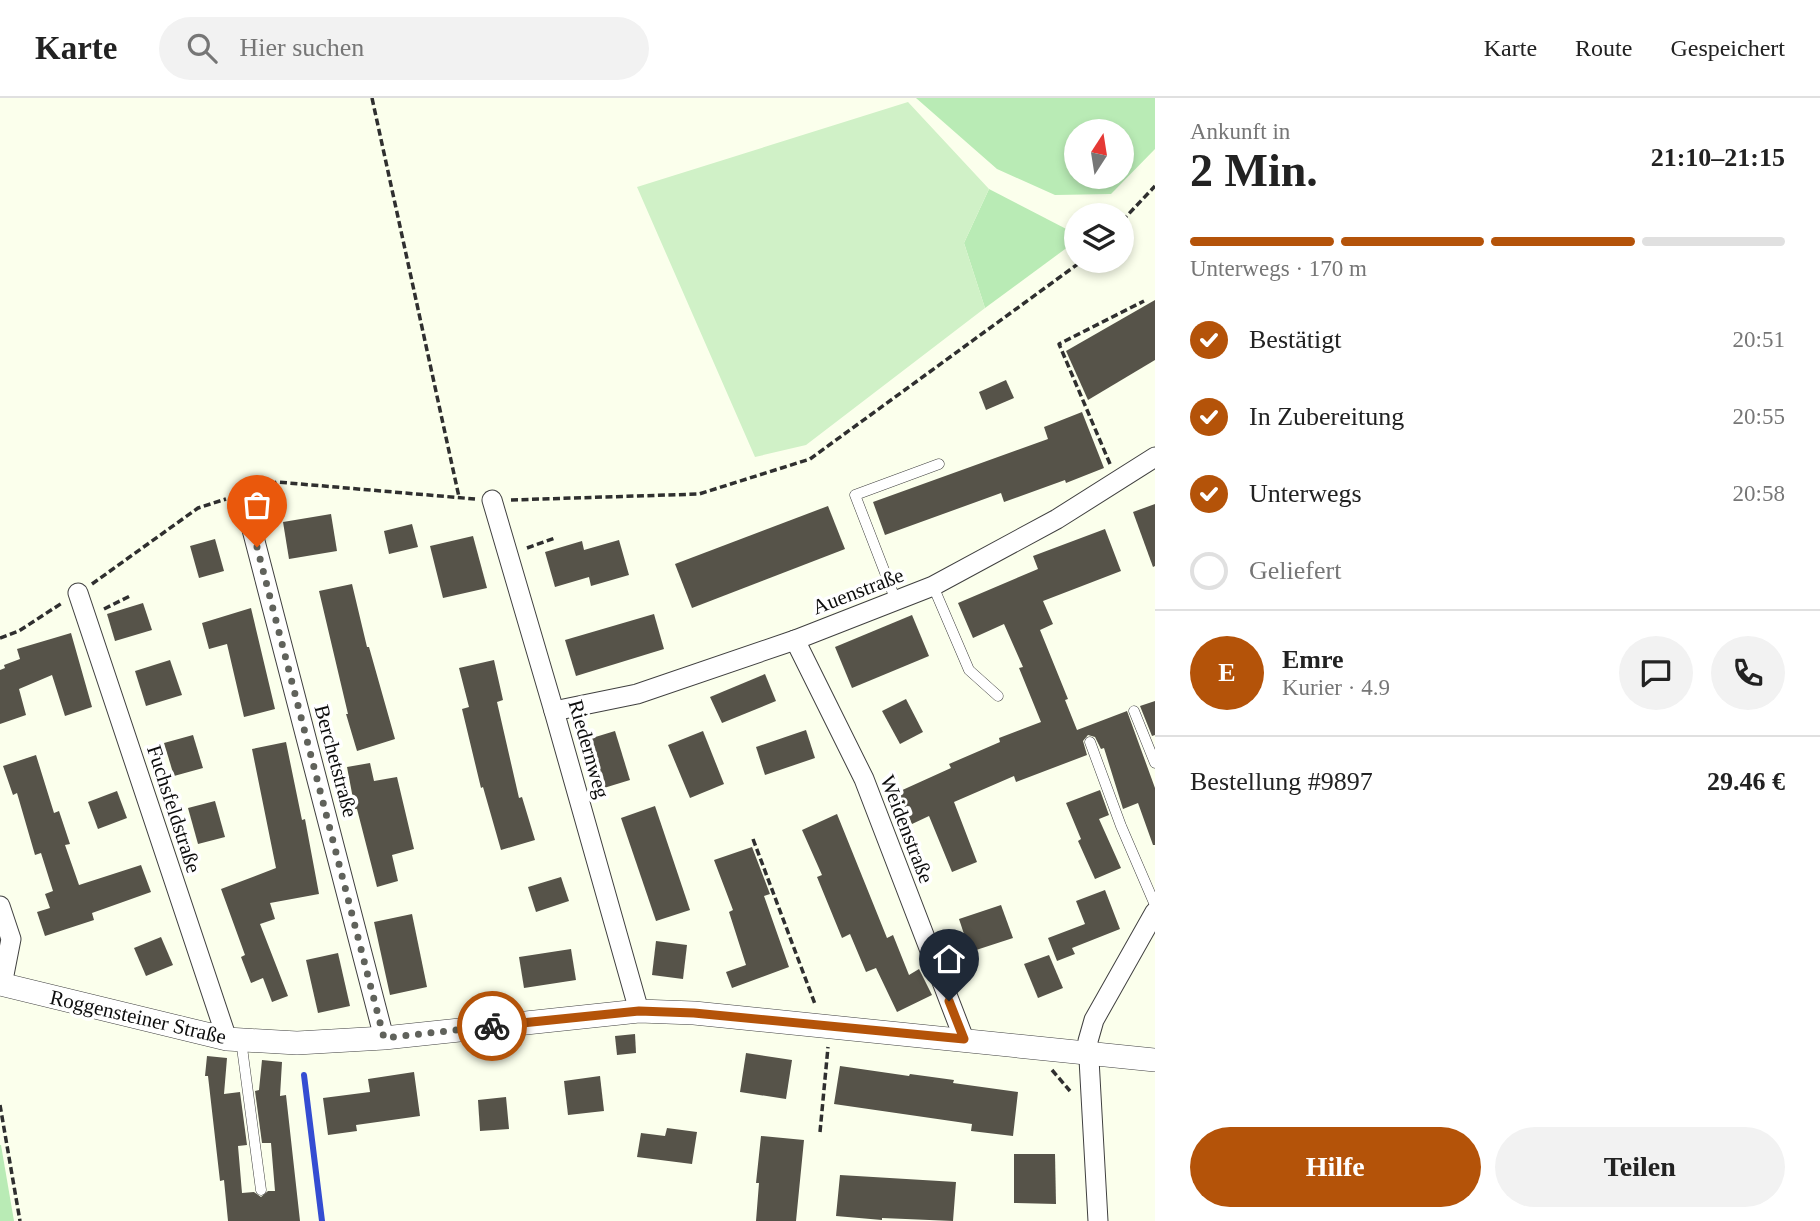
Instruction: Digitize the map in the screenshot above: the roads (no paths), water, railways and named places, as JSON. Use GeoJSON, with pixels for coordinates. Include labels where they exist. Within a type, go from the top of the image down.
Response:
{"type":"FeatureCollection","features":[{"type":"Feature","properties":{"kind":"street","name":"Auenstraße"},"geometry":{"type":"LineString","coordinates":[[554,711],[637,694],[795,640],[933,586],[1058,519],[1155,457]]}},
{"type":"Feature","properties":{"kind":"street","name":"Berchetstraße"},"geometry":{"type":"LineString","coordinates":[[243,495],[384,1038]]}},
{"type":"Feature","properties":{"kind":"street","name":"Riedernweg"},"geometry":{"type":"LineString","coordinates":[[492,500],[639,1011]]}},
{"type":"Feature","properties":{"kind":"street","name":"Fuchsfeldstraße"},"geometry":{"type":"LineString","coordinates":[[78,593],[234,1039]]}},
{"type":"Feature","properties":{"kind":"street","name":"Weidenstraße"},"geometry":{"type":"LineString","coordinates":[[795,640],[864,779],[964,1039]]}},
{"type":"Feature","properties":{"kind":"street"},"geometry":{"type":"LineString","coordinates":[[0,906],[11,939],[1,985]]}},
{"type":"Feature","properties":{"kind":"street"},"geometry":{"type":"LineString","coordinates":[[1098,1221],[1088,1053],[1094,1020],[1155,912]]}},
{"type":"Feature","properties":{"kind":"street","name":"Roggensteiner Straße"},"geometry":{"type":"LineString","coordinates":[[1,985],[234,1039],[297,1043],[384,1038],[639,1011],[694,1013],[826,1032],[964,1039],[1155,1060]]}},
{"type":"Feature","properties":{"kind":"lane"},"geometry":{"type":"LineString","coordinates":[[896,601],[855,495],[939,464]]}},
{"type":"Feature","properties":{"kind":"lane"},"geometry":{"type":"LineString","coordinates":[[933,586],[970,670],[998,696]]}},
{"type":"Feature","properties":{"kind":"lane"},"geometry":{"type":"LineString","coordinates":[[1134,711],[1155,763]]}},
{"type":"Feature","properties":{"kind":"lane"},"geometry":{"type":"LineString","coordinates":[[1090,742],[1121,826],[1155,905]]}},
{"type":"Feature","properties":{"kind":"lane"},"geometry":{"type":"LineString","coordinates":[[234,1039],[261,1190]]}},
{"type":"Feature","properties":{"kind":"waterway"},"geometry":{"type":"LineString","coordinates":[[304,1075],[322,1221]]}}]}
